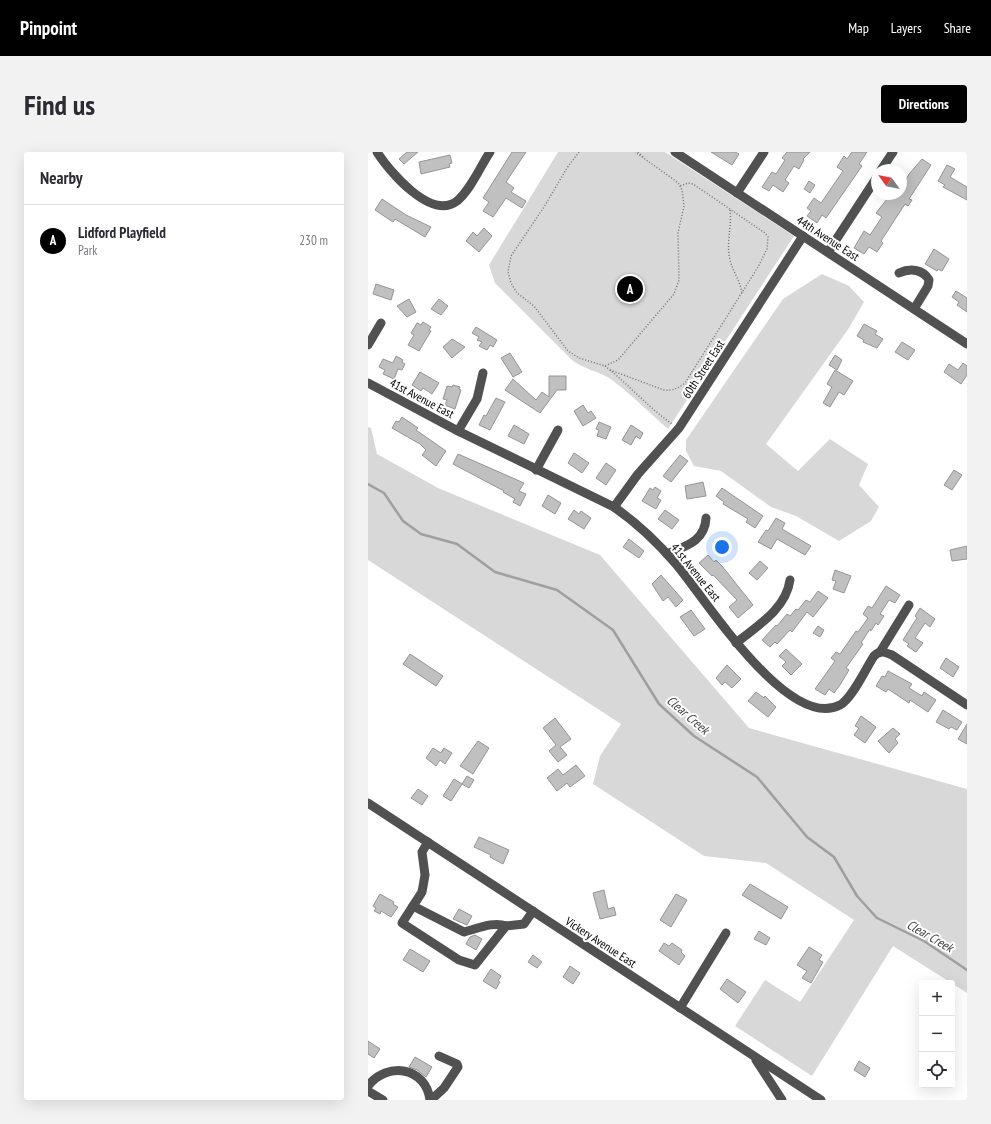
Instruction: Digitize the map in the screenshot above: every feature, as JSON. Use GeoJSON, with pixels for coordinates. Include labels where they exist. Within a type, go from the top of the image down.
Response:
{"type":"FeatureCollection","features":[{"type":"Feature","properties":{"kind":"street"},"geometry":{"type":"LineString","coordinates":[[377,152],[393,174],[408,189],[432,202],[447,205],[453,203],[461,197],[490,152]]}},
{"type":"Feature","properties":{"kind":"street","name":"44th Avenue East"},"geometry":{"type":"LineString","coordinates":[[675,152],[967,344]]}},
{"type":"Feature","properties":{"kind":"street"},"geometry":{"type":"LineString","coordinates":[[737,193],[764,152]]}},
{"type":"Feature","properties":{"kind":"street"},"geometry":{"type":"LineString","coordinates":[[885,164],[893,152]]}},
{"type":"Feature","properties":{"kind":"street"},"geometry":{"type":"LineString","coordinates":[[828,252],[871,185]]}},
{"type":"Feature","properties":{"kind":"street","name":"60th Street East"},"geometry":{"type":"LineString","coordinates":[[614,507],[638,474],[679,428],[803,236]]}},
{"type":"Feature","properties":{"kind":"street"},"geometry":{"type":"LineString","coordinates":[[899,273],[905,270],[918,271],[925,274],[928,279],[928,286],[914,309]]}},
{"type":"Feature","properties":{"kind":"street"},"geometry":{"type":"LineString","coordinates":[[368,345],[381,323]]}},
{"type":"Feature","properties":{"kind":"street"},"geometry":{"type":"LineString","coordinates":[[458,431],[477,399],[483,373]]}},
{"type":"Feature","properties":{"kind":"street","name":"41st Avenue East"},"geometry":{"type":"LineString","coordinates":[[368,382],[458,431],[614,507],[639,526],[667,554],[685,574],[736,643],[763,671],[794,697],[811,706],[822,709],[834,707],[842,703],[874,656],[880,652],[909,605]]}},
{"type":"Feature","properties":{"kind":"street"},"geometry":{"type":"LineString","coordinates":[[536,470],[558,430]]}},
{"type":"Feature","properties":{"kind":"street"},"geometry":{"type":"LineString","coordinates":[[667,554],[695,542],[700,537],[706,525],[706,518]]}},
{"type":"Feature","properties":{"kind":"street"},"geometry":{"type":"LineString","coordinates":[[736,643],[765,620],[776,609],[788,590],[790,580]]}},
{"type":"Feature","properties":{"kind":"street"},"geometry":{"type":"LineString","coordinates":[[880,652],[892,655],[967,705]]}},
{"type":"Feature","properties":{"kind":"street","name":"Vickery Avenue East"},"geometry":{"type":"LineString","coordinates":[[368,803],[821,1100]]}},
{"type":"Feature","properties":{"kind":"street"},"geometry":{"type":"LineString","coordinates":[[428,842],[422,852],[425,874],[422,892],[402,924],[459,960],[475,965],[506,926]]}},
{"type":"Feature","properties":{"kind":"street"},"geometry":{"type":"LineString","coordinates":[[413,906],[464,932],[493,924],[506,926],[524,924],[533,911]]}},
{"type":"Feature","properties":{"kind":"street"},"geometry":{"type":"LineString","coordinates":[[680,1008],[726,933]]}},
{"type":"Feature","properties":{"kind":"street"},"geometry":{"type":"LineString","coordinates":[[745,1049],[762,1067],[782,1100]]}},
{"type":"Feature","properties":{"kind":"street"},"geometry":{"type":"LineString","coordinates":[[368,1086],[382,1074],[396,1069],[402,1070],[414,1075],[423,1082],[431,1100],[444,1088],[458,1067],[457,1064],[439,1056]]}},
{"type":"Feature","properties":{"kind":"street"},"geometry":{"type":"LineString","coordinates":[[368,1091],[383,1100]]}},
{"type":"Feature","properties":{"kind":"path"},"geometry":{"type":"LineString","coordinates":[[579,152],[566,168],[544,207],[511,256],[508,272],[511,283],[517,293],[534,306],[568,350],[579,358],[605,366],[658,414],[679,428]]}},
{"type":"Feature","properties":{"kind":"path"},"geometry":{"type":"LineString","coordinates":[[605,366],[618,360],[676,289],[679,280],[678,227],[684,206],[684,198],[680,186],[635,152]]}},
{"type":"Feature","properties":{"kind":"path"},"geometry":{"type":"LineString","coordinates":[[638,152],[644,158]]}},
{"type":"Feature","properties":{"kind":"path"},"geometry":{"type":"LineString","coordinates":[[610,370],[664,390],[671,391],[685,383],[758,268],[767,249],[768,237],[765,233],[693,184],[688,183],[680,186]]}},
{"type":"Feature","properties":{"kind":"path"},"geometry":{"type":"LineString","coordinates":[[730,209],[730,264],[741,287],[742,293]]}},
{"type":"Feature","properties":{"kind":"shaded area"},"geometry":{"type":"Polygon","coordinates":[[[558,152],[665,152],[794,236],[668,429],[612,380],[572,360],[495,283],[489,265],[558,152]]]}},
{"type":"Feature","properties":{"kind":"shaded area"},"geometry":{"type":"Polygon","coordinates":[[[822,274],[849,286],[864,302],[849,328],[766,444],[798,471],[830,439],[868,464],[859,485],[879,507],[871,521],[839,541],[796,516],[771,507],[721,471],[694,466],[686,451],[686,440],[783,299],[822,274]]]}},
{"type":"Feature","properties":{"kind":"shaded area"},"geometry":{"type":"Polygon","coordinates":[[[368,427],[371,428],[377,454],[438,488],[600,555],[749,728],[967,789],[967,993],[955,985],[955,980],[947,980],[893,946],[812,1076],[735,1026],[765,980],[800,1002],[854,920],[766,863],[704,856],[593,784],[600,756],[621,724],[368,560],[368,427]]]}},
{"type":"Feature","properties":{"kind":"building"},"geometry":{"type":"Polygon","coordinates":[[[407,152],[418,152],[404,164],[399,159],[407,152]]]}},
{"type":"Feature","properties":{"kind":"building"},"geometry":{"type":"Polygon","coordinates":[[[512,152],[526,152],[506,182],[514,188],[511,192],[526,201],[522,208],[506,198],[493,217],[483,211],[489,202],[483,198],[512,152]]]}},
{"type":"Feature","properties":{"kind":"building"},"geometry":{"type":"Polygon","coordinates":[[[711,152],[735,152],[739,154],[732,165],[711,152]]]}},
{"type":"Feature","properties":{"kind":"building"},"geometry":{"type":"Polygon","coordinates":[[[787,152],[810,152],[803,159],[804,160],[799,169],[794,166],[785,180],[789,183],[783,192],[773,185],[769,191],[762,187],[772,172],[776,174],[785,160],[782,158],[787,152]]]}},
{"type":"Feature","properties":{"kind":"building"},"geometry":{"type":"Polygon","coordinates":[[[852,152],[867,152],[859,164],[862,166],[826,218],[822,215],[817,223],[807,216],[811,211],[807,208],[814,198],[821,203],[843,171],[837,167],[844,156],[847,159],[852,152]]]}},
{"type":"Feature","properties":{"kind":"building"},"geometry":{"type":"Polygon","coordinates":[[[450,155],[452,163],[449,164],[450,167],[421,174],[419,162],[450,155]]]}},
{"type":"Feature","properties":{"kind":"building"},"geometry":{"type":"Polygon","coordinates":[[[922,159],[931,165],[909,199],[912,200],[908,206],[905,204],[881,241],[883,243],[877,252],[869,247],[864,254],[854,248],[864,231],[870,235],[882,217],[876,213],[886,200],[907,200],[907,178],[922,159]]]}},
{"type":"Feature","properties":{"kind":"building"},"geometry":{"type":"Polygon","coordinates":[[[947,165],[955,169],[950,177],[967,187],[967,200],[943,187],[945,185],[938,181],[947,165]]]}},
{"type":"Feature","properties":{"kind":"building"},"geometry":{"type":"Polygon","coordinates":[[[809,181],[815,185],[810,193],[804,189],[809,181]]]}},
{"type":"Feature","properties":{"kind":"building"},"geometry":{"type":"Polygon","coordinates":[[[382,199],[406,215],[431,227],[425,237],[395,219],[393,222],[375,210],[382,199]]]}},
{"type":"Feature","properties":{"kind":"building"},"geometry":{"type":"Polygon","coordinates":[[[484,228],[492,236],[479,252],[466,241],[473,232],[477,236],[484,228]]]}},
{"type":"Feature","properties":{"kind":"building"},"geometry":{"type":"Polygon","coordinates":[[[934,249],[949,259],[942,271],[938,269],[937,271],[925,264],[934,249]]]}},
{"type":"Feature","properties":{"kind":"building"},"geometry":{"type":"Polygon","coordinates":[[[376,284],[394,290],[391,300],[373,294],[376,284]]]}},
{"type":"Feature","properties":{"kind":"building"},"geometry":{"type":"Polygon","coordinates":[[[956,291],[967,298],[967,312],[957,305],[959,302],[952,297],[956,291]]]}},
{"type":"Feature","properties":{"kind":"building"},"geometry":{"type":"Polygon","coordinates":[[[409,299],[416,312],[407,317],[397,306],[409,299]]]}},
{"type":"Feature","properties":{"kind":"building"},"geometry":{"type":"Polygon","coordinates":[[[439,299],[448,306],[441,315],[431,309],[439,299]]]}},
{"type":"Feature","properties":{"kind":"building"},"geometry":{"type":"Polygon","coordinates":[[[423,322],[431,327],[429,330],[431,331],[419,351],[408,345],[414,335],[411,333],[417,323],[421,325],[423,322]]]}},
{"type":"Feature","properties":{"kind":"building"},"geometry":{"type":"Polygon","coordinates":[[[864,324],[877,331],[875,334],[883,339],[877,348],[863,342],[864,340],[857,336],[864,324]]]}},
{"type":"Feature","properties":{"kind":"building"},"geometry":{"type":"Polygon","coordinates":[[[476,327],[497,340],[493,347],[490,345],[487,350],[479,346],[482,342],[477,340],[479,337],[472,333],[476,327]]]}},
{"type":"Feature","properties":{"kind":"building"},"geometry":{"type":"Polygon","coordinates":[[[452,339],[465,347],[452,358],[443,347],[452,339]]]}},
{"type":"Feature","properties":{"kind":"building"},"geometry":{"type":"Polygon","coordinates":[[[902,342],[915,350],[908,360],[895,352],[902,342]]]}},
{"type":"Feature","properties":{"kind":"building"},"geometry":{"type":"Polygon","coordinates":[[[510,353],[522,372],[513,377],[501,358],[510,353]]]}},
{"type":"Feature","properties":{"kind":"building"},"geometry":{"type":"Polygon","coordinates":[[[835,355],[842,360],[837,370],[829,365],[835,355]]]}},
{"type":"Feature","properties":{"kind":"building"},"geometry":{"type":"Polygon","coordinates":[[[396,356],[403,360],[402,362],[405,364],[402,370],[398,369],[394,379],[383,374],[385,370],[379,367],[383,359],[393,363],[396,356]]]}},
{"type":"Feature","properties":{"kind":"building"},"geometry":{"type":"Polygon","coordinates":[[[963,363],[967,366],[967,375],[961,384],[944,372],[949,364],[958,370],[963,363]]]}},
{"type":"Feature","properties":{"kind":"building"},"geometry":{"type":"Polygon","coordinates":[[[835,370],[853,381],[844,395],[839,392],[830,407],[823,403],[832,387],[827,384],[835,370]]]}},
{"type":"Feature","properties":{"kind":"building"},"geometry":{"type":"Polygon","coordinates":[[[420,372],[439,383],[432,394],[423,388],[421,391],[412,385],[420,372]]]}},
{"type":"Feature","properties":{"kind":"building"},"geometry":{"type":"Polygon","coordinates":[[[549,376],[566,376],[566,390],[557,390],[540,413],[505,390],[513,379],[536,400],[542,392],[549,397],[549,376]]]}},
{"type":"Feature","properties":{"kind":"building"},"geometry":{"type":"Polygon","coordinates":[[[453,385],[460,387],[459,389],[461,390],[455,409],[445,405],[447,400],[443,399],[447,386],[452,387],[453,385]]]}},
{"type":"Feature","properties":{"kind":"building"},"geometry":{"type":"Polygon","coordinates":[[[496,398],[505,402],[490,430],[479,425],[496,398]]]}},
{"type":"Feature","properties":{"kind":"building"},"geometry":{"type":"Polygon","coordinates":[[[583,405],[588,413],[591,411],[596,418],[583,426],[574,411],[583,405]]]}},
{"type":"Feature","properties":{"kind":"building"},"geometry":{"type":"Polygon","coordinates":[[[402,417],[418,428],[416,430],[446,451],[436,466],[422,455],[426,450],[420,444],[392,428],[396,421],[399,422],[402,417]]]}},
{"type":"Feature","properties":{"kind":"building"},"geometry":{"type":"Polygon","coordinates":[[[599,422],[611,427],[606,439],[597,436],[599,430],[596,429],[599,422]]]}},
{"type":"Feature","properties":{"kind":"building"},"geometry":{"type":"Polygon","coordinates":[[[514,425],[529,434],[524,444],[508,436],[514,425]]]}},
{"type":"Feature","properties":{"kind":"building"},"geometry":{"type":"Polygon","coordinates":[[[631,425],[643,433],[640,439],[636,436],[631,445],[622,440],[631,425]]]}},
{"type":"Feature","properties":{"kind":"building"},"geometry":{"type":"Polygon","coordinates":[[[574,453],[589,463],[582,473],[568,463],[574,453]]]}},
{"type":"Feature","properties":{"kind":"building"},"geometry":{"type":"Polygon","coordinates":[[[458,454],[524,483],[519,491],[526,494],[520,506],[513,502],[515,499],[503,492],[504,491],[453,464],[458,454]]]}},
{"type":"Feature","properties":{"kind":"building"},"geometry":{"type":"Polygon","coordinates":[[[680,455],[688,461],[671,482],[663,476],[680,455]]]}},
{"type":"Feature","properties":{"kind":"building"},"geometry":{"type":"Polygon","coordinates":[[[606,463],[616,470],[606,485],[596,478],[606,463]]]}},
{"type":"Feature","properties":{"kind":"building"},"geometry":{"type":"Polygon","coordinates":[[[954,470],[962,475],[952,490],[944,485],[954,470]]]}},
{"type":"Feature","properties":{"kind":"building"},"geometry":{"type":"Polygon","coordinates":[[[703,482],[706,496],[687,499],[685,486],[703,482]]]}},
{"type":"Feature","properties":{"kind":"building"},"geometry":{"type":"Polygon","coordinates":[[[655,487],[661,491],[657,498],[661,500],[656,509],[642,501],[650,488],[653,490],[655,487]]]}},
{"type":"Feature","properties":{"kind":"building"},"geometry":{"type":"Polygon","coordinates":[[[722,488],[763,516],[755,528],[746,522],[748,519],[723,504],[724,502],[716,496],[722,488]]]}},
{"type":"Feature","properties":{"kind":"building"},"geometry":{"type":"Polygon","coordinates":[[[548,495],[561,503],[555,514],[542,506],[548,495]]]}},
{"type":"Feature","properties":{"kind":"building"},"geometry":{"type":"Polygon","coordinates":[[[574,510],[579,514],[581,511],[591,518],[584,529],[568,519],[574,510]]]}},
{"type":"Feature","properties":{"kind":"building"},"geometry":{"type":"Polygon","coordinates":[[[665,510],[679,520],[672,529],[658,519],[665,510]]]}},
{"type":"Feature","properties":{"kind":"building"},"geometry":{"type":"Polygon","coordinates":[[[776,518],[785,523],[782,529],[811,546],[805,555],[777,539],[771,549],[758,542],[766,530],[768,531],[776,518]]]}},
{"type":"Feature","properties":{"kind":"building"},"geometry":{"type":"Polygon","coordinates":[[[629,539],[644,551],[639,558],[623,547],[629,539]]]}},
{"type":"Feature","properties":{"kind":"building"},"geometry":{"type":"Polygon","coordinates":[[[967,546],[967,559],[952,561],[950,550],[967,546]]]}},
{"type":"Feature","properties":{"kind":"building"},"geometry":{"type":"Polygon","coordinates":[[[708,555],[714,562],[716,560],[722,566],[753,605],[738,618],[729,607],[737,600],[699,563],[708,555]]]}},
{"type":"Feature","properties":{"kind":"building"},"geometry":{"type":"Polygon","coordinates":[[[760,561],[768,568],[757,580],[749,573],[760,561]]]}},
{"type":"Feature","properties":{"kind":"building"},"geometry":{"type":"Polygon","coordinates":[[[835,570],[851,576],[844,593],[833,589],[836,581],[832,580],[835,570]]]}},
{"type":"Feature","properties":{"kind":"building"},"geometry":{"type":"Polygon","coordinates":[[[661,575],[683,600],[676,607],[668,597],[663,601],[652,584],[661,575]]]}},
{"type":"Feature","properties":{"kind":"building"},"geometry":{"type":"Polygon","coordinates":[[[886,586],[900,595],[895,603],[889,600],[880,614],[884,616],[878,625],[876,623],[871,631],[870,629],[861,643],[863,644],[846,668],[849,670],[840,685],[834,693],[829,689],[825,695],[815,689],[835,661],[831,658],[836,652],[840,654],[856,631],[858,632],[868,618],[863,614],[868,606],[872,608],[886,586]]]}},
{"type":"Feature","properties":{"kind":"building"},"geometry":{"type":"Polygon","coordinates":[[[818,591],[828,598],[813,617],[807,612],[792,632],[790,630],[777,644],[775,642],[770,647],[762,640],[787,614],[790,616],[796,609],[798,610],[806,600],[810,602],[818,591]]]}},
{"type":"Feature","properties":{"kind":"building"},"geometry":{"type":"Polygon","coordinates":[[[920,608],[935,619],[930,627],[925,623],[915,638],[923,643],[916,652],[907,646],[909,644],[903,640],[917,618],[915,616],[920,608]]]}},
{"type":"Feature","properties":{"kind":"building"},"geometry":{"type":"Polygon","coordinates":[[[691,610],[705,629],[694,636],[680,617],[691,610]]]}},
{"type":"Feature","properties":{"kind":"building"},"geometry":{"type":"Polygon","coordinates":[[[818,626],[824,630],[820,637],[813,633],[818,626]]]}},
{"type":"Feature","properties":{"kind":"building"},"geometry":{"type":"Polygon","coordinates":[[[786,649],[802,664],[791,675],[782,666],[786,662],[779,656],[786,649]]]}},
{"type":"Feature","properties":{"kind":"building"},"geometry":{"type":"Polygon","coordinates":[[[410,654],[443,676],[436,686],[403,664],[410,654]]]}},
{"type":"Feature","properties":{"kind":"building"},"geometry":{"type":"Polygon","coordinates":[[[946,658],[959,667],[953,677],[940,668],[946,658]]]}},
{"type":"Feature","properties":{"kind":"building"},"geometry":{"type":"Polygon","coordinates":[[[727,665],[741,679],[732,688],[725,682],[722,685],[716,678],[727,665]]]}},
{"type":"Feature","properties":{"kind":"building"},"geometry":{"type":"Polygon","coordinates":[[[888,671],[912,684],[909,688],[922,696],[924,692],[936,700],[928,712],[910,700],[909,703],[888,689],[886,692],[876,686],[882,676],[885,677],[888,671]]]}},
{"type":"Feature","properties":{"kind":"building"},"geometry":{"type":"Polygon","coordinates":[[[756,692],[764,698],[765,696],[776,707],[768,717],[748,701],[756,692]]]}},
{"type":"Feature","properties":{"kind":"building"},"geometry":{"type":"Polygon","coordinates":[[[943,710],[962,722],[957,730],[951,727],[949,729],[936,722],[943,710]]]}},
{"type":"Feature","properties":{"kind":"building"},"geometry":{"type":"Polygon","coordinates":[[[861,716],[876,727],[865,743],[854,735],[859,728],[855,726],[861,716]]]}},
{"type":"Feature","properties":{"kind":"building"},"geometry":{"type":"Polygon","coordinates":[[[555,718],[571,739],[560,747],[567,755],[558,762],[549,751],[556,745],[543,728],[555,718]]]}},
{"type":"Feature","properties":{"kind":"building"},"geometry":{"type":"Polygon","coordinates":[[[967,724],[967,744],[958,739],[967,724]]]}},
{"type":"Feature","properties":{"kind":"building"},"geometry":{"type":"Polygon","coordinates":[[[893,728],[900,734],[895,739],[898,743],[889,753],[878,741],[893,728]]]}},
{"type":"Feature","properties":{"kind":"building"},"geometry":{"type":"Polygon","coordinates":[[[478,741],[489,748],[473,774],[460,766],[478,741]]]}},
{"type":"Feature","properties":{"kind":"building"},"geometry":{"type":"Polygon","coordinates":[[[433,748],[441,753],[444,748],[452,753],[445,764],[440,760],[436,766],[426,758],[433,748]]]}},
{"type":"Feature","properties":{"kind":"building"},"geometry":{"type":"Polygon","coordinates":[[[576,765],[585,776],[570,787],[567,783],[557,791],[547,778],[558,769],[563,775],[576,765]]]}},
{"type":"Feature","properties":{"kind":"building"},"geometry":{"type":"Polygon","coordinates":[[[467,776],[474,780],[469,788],[462,784],[467,776]]]}},
{"type":"Feature","properties":{"kind":"building"},"geometry":{"type":"Polygon","coordinates":[[[454,779],[462,784],[451,801],[443,796],[454,779]]]}},
{"type":"Feature","properties":{"kind":"building"},"geometry":{"type":"Polygon","coordinates":[[[418,789],[428,796],[422,805],[411,798],[418,789]]]}},
{"type":"Feature","properties":{"kind":"building"},"geometry":{"type":"Polygon","coordinates":[[[479,837],[509,850],[503,864],[490,857],[491,855],[474,847],[479,837]]]}},
{"type":"Feature","properties":{"kind":"building"},"geometry":{"type":"Polygon","coordinates":[[[750,884],[788,907],[781,919],[742,895],[750,884]]]}},
{"type":"Feature","properties":{"kind":"building"},"geometry":{"type":"Polygon","coordinates":[[[604,890],[608,909],[614,907],[616,915],[600,919],[593,893],[604,890]]]}},
{"type":"Feature","properties":{"kind":"building"},"geometry":{"type":"Polygon","coordinates":[[[380,894],[394,902],[393,904],[398,907],[391,917],[381,911],[380,914],[374,911],[376,908],[373,906],[380,894]]]}},
{"type":"Feature","properties":{"kind":"building"},"geometry":{"type":"Polygon","coordinates":[[[676,894],[687,900],[671,927],[660,920],[676,894]]]}},
{"type":"Feature","properties":{"kind":"building"},"geometry":{"type":"Polygon","coordinates":[[[459,909],[472,916],[467,925],[453,919],[459,909]]]}},
{"type":"Feature","properties":{"kind":"building"},"geometry":{"type":"Polygon","coordinates":[[[759,931],[770,938],[766,945],[754,939],[759,931]]]}},
{"type":"Feature","properties":{"kind":"building"},"geometry":{"type":"Polygon","coordinates":[[[475,935],[482,939],[476,950],[466,944],[470,937],[475,935]]]}},
{"type":"Feature","properties":{"kind":"building"},"geometry":{"type":"Polygon","coordinates":[[[664,943],[669,946],[672,943],[682,950],[681,952],[685,956],[679,965],[659,951],[664,943]]]}},
{"type":"Feature","properties":{"kind":"building"},"geometry":{"type":"Polygon","coordinates":[[[809,947],[822,955],[819,960],[823,962],[811,983],[802,978],[807,971],[797,965],[809,947]]]}},
{"type":"Feature","properties":{"kind":"building"},"geometry":{"type":"Polygon","coordinates":[[[410,949],[430,961],[423,972],[403,960],[410,949]]]}},
{"type":"Feature","properties":{"kind":"building"},"geometry":{"type":"Polygon","coordinates":[[[533,955],[542,962],[537,968],[528,962],[533,955]]]}},
{"type":"Feature","properties":{"kind":"building"},"geometry":{"type":"Polygon","coordinates":[[[570,966],[580,973],[573,984],[563,977],[570,966]]]}},
{"type":"Feature","properties":{"kind":"building"},"geometry":{"type":"Polygon","coordinates":[[[491,969],[501,976],[498,981],[500,982],[496,989],[483,981],[491,969]]]}},
{"type":"Feature","properties":{"kind":"building"},"geometry":{"type":"Polygon","coordinates":[[[727,979],[746,992],[738,1003],[720,989],[727,979]]]}},
{"type":"Feature","properties":{"kind":"building"},"geometry":{"type":"Polygon","coordinates":[[[368,1041],[380,1049],[374,1058],[368,1054],[368,1041]]]}},
{"type":"Feature","properties":{"kind":"building"},"geometry":{"type":"Polygon","coordinates":[[[415,1057],[432,1067],[426,1077],[417,1070],[409,1067],[415,1057]]]}},
{"type":"Feature","properties":{"kind":"building"},"geometry":{"type":"Polygon","coordinates":[[[859,1061],[870,1068],[865,1077],[854,1070],[859,1061]]]}},
{"type":"Feature","properties":{"kind":"waterway","name":"Clear Creek"},"geometry":{"type":"LineString","coordinates":[[368,484],[384,493],[403,521],[421,534],[457,544],[495,572],[557,590],[613,630],[659,704],[694,736],[757,777],[807,837],[834,857],[857,896],[877,918],[924,941],[967,970]]}},
{"type":"Feature","properties":{"kind":"place","name":"Lidford Playfield"},"geometry":{"type":"Point","coordinates":[630,289]}}]}
